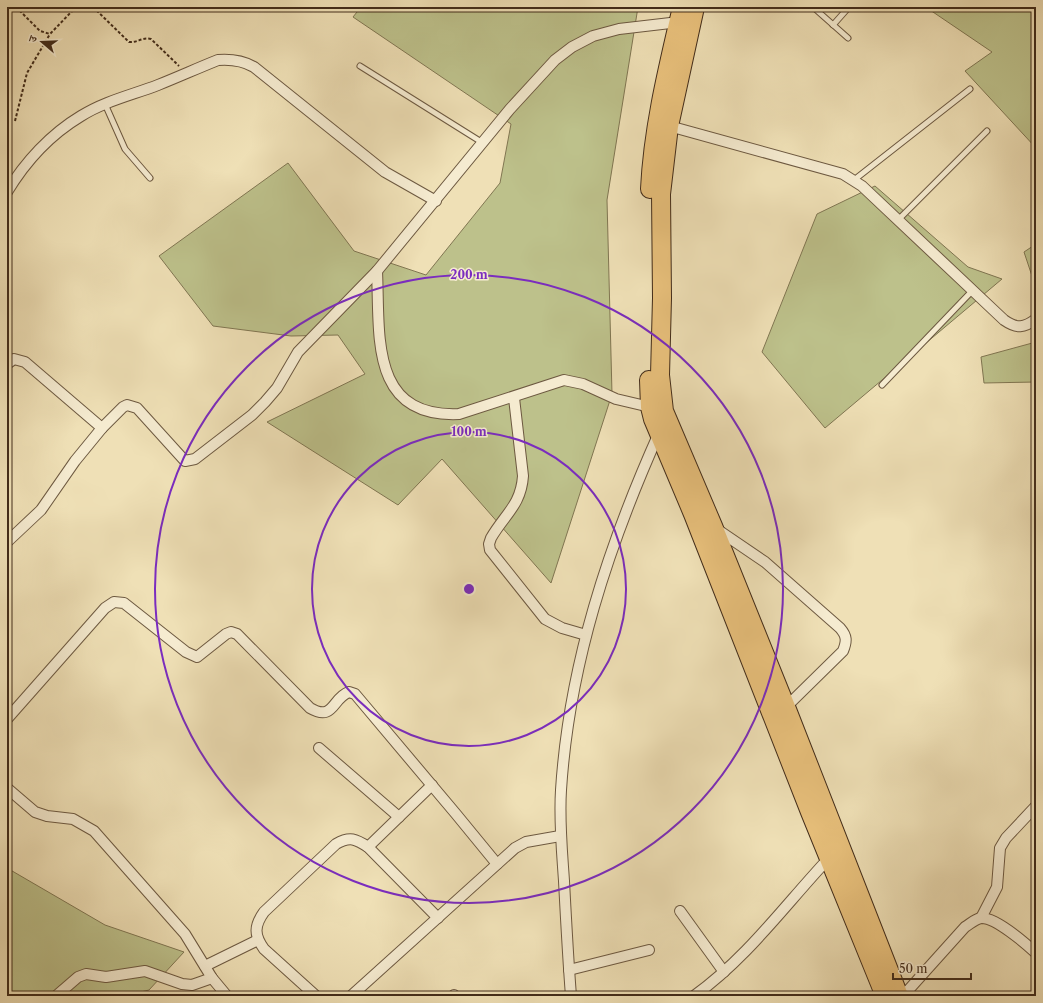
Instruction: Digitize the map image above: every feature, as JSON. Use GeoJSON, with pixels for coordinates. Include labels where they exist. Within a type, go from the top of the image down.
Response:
{"type":"FeatureCollection","features":[{"type":"Feature","properties":{"kind":"highway"},"geometry":{"type":"LineString","coordinates":[[695,7],[670,126],[661,194],[661,395],[664,411],[669,426],[713,526],[786,707],[832,828],[899,996]]}},
{"type":"Feature","properties":{"kind":"highway"},"geometry":{"type":"LineString","coordinates":[[680,15],[657,122],[651,158],[649,197],[650,407],[659,433],[693,514],[885,996]]}},
{"type":"Feature","properties":{"kind":"street"},"geometry":{"type":"LineString","coordinates":[[7,542],[41,510],[75,461],[102,428],[123,407],[132,406],[168,441],[185,461],[195,459],[252,415],[277,388],[298,352],[377,271],[536,79],[555,60],[572,47],[593,36],[680,15]]}},
{"type":"Feature","properties":{"kind":"street"},"geometry":{"type":"LineString","coordinates":[[7,192],[36,153],[50,140],[82,116],[105,104],[218,60],[235,60],[246,62],[385,172],[436,201]]}},
{"type":"Feature","properties":{"kind":"street"},"geometry":{"type":"LineString","coordinates":[[670,126],[830,169],[854,180],[1013,326],[1021,327],[1036,319]]}},
{"type":"Feature","properties":{"kind":"street"},"geometry":{"type":"LineString","coordinates":[[377,271],[381,352],[384,368],[390,383],[400,395],[428,412],[459,414],[514,398],[564,380],[573,381],[616,399],[650,407]]}},
{"type":"Feature","properties":{"kind":"street"},"geometry":{"type":"LineString","coordinates":[[7,364],[14,359],[25,362],[102,428]]}},
{"type":"Feature","properties":{"kind":"street"},"geometry":{"type":"LineString","coordinates":[[514,398],[523,476],[522,486],[518,500],[491,538],[489,544],[490,550],[545,619],[562,628],[586,635]]}},
{"type":"Feature","properties":{"kind":"street"},"geometry":{"type":"LineString","coordinates":[[571,996],[568,970],[560,836],[561,792],[565,748],[586,635],[612,548],[633,491],[659,433]]}},
{"type":"Feature","properties":{"kind":"street"},"geometry":{"type":"LineString","coordinates":[[713,526],[765,562],[796,588],[846,635],[846,644],[843,651],[786,707]]}},
{"type":"Feature","properties":{"kind":"street"},"geometry":{"type":"LineString","coordinates":[[7,719],[105,608],[114,602],[124,603],[186,652],[197,656],[226,634],[231,632],[237,634],[310,708],[316,711],[323,713],[330,710],[344,694],[349,692],[355,694],[497,864]]}},
{"type":"Feature","properties":{"kind":"street"},"geometry":{"type":"LineString","coordinates":[[319,748],[399,817]]}},
{"type":"Feature","properties":{"kind":"street"},"geometry":{"type":"LineString","coordinates":[[368,847],[432,785]]}},
{"type":"Feature","properties":{"kind":"street"},"geometry":{"type":"LineString","coordinates":[[7,788],[35,812],[47,816],[73,819],[94,831],[185,934],[212,978],[227,996]]}},
{"type":"Feature","properties":{"kind":"street"},"geometry":{"type":"LineString","coordinates":[[981,918],[997,887],[1000,848],[1006,838],[1036,806]]}},
{"type":"Feature","properties":{"kind":"street"},"geometry":{"type":"LineString","coordinates":[[351,996],[515,848],[526,842],[560,836]]}},
{"type":"Feature","properties":{"kind":"street"},"geometry":{"type":"LineString","coordinates":[[316,996],[264,949],[258,940],[255,931],[258,920],[264,912],[336,844],[350,838],[356,839],[368,847],[438,918]]}},
{"type":"Feature","properties":{"kind":"street"},"geometry":{"type":"LineString","coordinates":[[694,996],[724,972],[774,921],[829,858]]}},
{"type":"Feature","properties":{"kind":"street"},"geometry":{"type":"LineString","coordinates":[[680,911],[724,972]]}},
{"type":"Feature","properties":{"kind":"street"},"geometry":{"type":"LineString","coordinates":[[903,996],[965,927],[973,921],[981,918],[992,920],[1036,953]]}},
{"type":"Feature","properties":{"kind":"street"},"geometry":{"type":"LineString","coordinates":[[205,966],[258,940]]}},
{"type":"Feature","properties":{"kind":"street"},"geometry":{"type":"LineString","coordinates":[[568,970],[649,950]]}},
{"type":"Feature","properties":{"kind":"street"},"geometry":{"type":"LineString","coordinates":[[56,996],[78,977],[86,974],[106,977],[145,971],[182,984],[192,985],[212,978]]}},
{"type":"Feature","properties":{"kind":"lane"},"geometry":{"type":"LineString","coordinates":[[813,7],[848,38]]}},
{"type":"Feature","properties":{"kind":"lane"},"geometry":{"type":"LineString","coordinates":[[833,25],[849,7]]}},
{"type":"Feature","properties":{"kind":"lane"},"geometry":{"type":"LineString","coordinates":[[360,66],[483,143]]}},
{"type":"Feature","properties":{"kind":"lane"},"geometry":{"type":"LineString","coordinates":[[854,180],[970,89]]}},
{"type":"Feature","properties":{"kind":"lane"},"geometry":{"type":"LineString","coordinates":[[105,104],[125,149],[150,178]]}},
{"type":"Feature","properties":{"kind":"lane"},"geometry":{"type":"LineString","coordinates":[[898,220],[987,131]]}},
{"type":"Feature","properties":{"kind":"lane"},"geometry":{"type":"LineString","coordinates":[[882,385],[973,290]]}},
{"type":"Feature","properties":{"kind":"path"},"geometry":{"type":"LineString","coordinates":[[16,7],[40,31],[50,34]]}},
{"type":"Feature","properties":{"kind":"path"},"geometry":{"type":"LineString","coordinates":[[15,121],[28,73],[50,34],[76,7]]}},
{"type":"Feature","properties":{"kind":"path"},"geometry":{"type":"LineString","coordinates":[[93,7],[129,42],[134,43],[146,38],[151,39],[187,73]]}},
{"type":"Feature","properties":{"kind":"green space"},"geometry":{"type":"Polygon","coordinates":[[[361,7],[638,7],[607,200],[612,394],[551,583],[442,459],[398,505],[267,422],[365,374],[338,335],[291,336],[213,326],[159,256],[288,163],[354,251],[426,275],[500,183],[511,124],[353,17],[361,7]]]}},
{"type":"Feature","properties":{"kind":"green space"},"geometry":{"type":"Polygon","coordinates":[[[930,7],[1036,7],[1036,148],[965,71],[992,52],[930,10],[930,7]]]}},
{"type":"Feature","properties":{"kind":"green space"},"geometry":{"type":"Polygon","coordinates":[[[875,186],[968,267],[1002,279],[825,428],[762,352],[817,214],[875,186]]]}},
{"type":"Feature","properties":{"kind":"green space"},"geometry":{"type":"Polygon","coordinates":[[[1036,244],[1036,288],[1024,252],[1036,244]]]}},
{"type":"Feature","properties":{"kind":"green space"},"geometry":{"type":"Polygon","coordinates":[[[1036,342],[1036,382],[984,383],[981,357],[1036,342]]]}},
{"type":"Feature","properties":{"kind":"green space"},"geometry":{"type":"Polygon","coordinates":[[[7,868],[105,925],[184,952],[149,990],[124,996],[7,996],[7,868]]]}}]}
